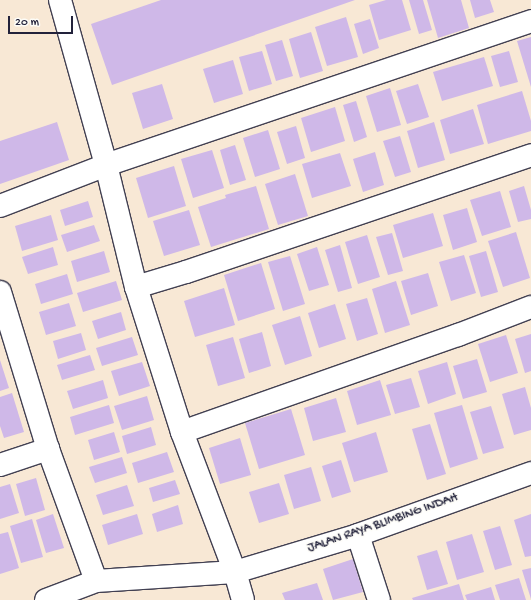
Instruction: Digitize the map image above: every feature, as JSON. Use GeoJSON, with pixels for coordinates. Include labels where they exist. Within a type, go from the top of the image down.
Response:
{"type":"FeatureCollection","features":[{"type":"Feature","properties":{"kind":"street"},"geometry":{"type":"LineString","coordinates":[[60,0],[106,164],[136,287],[182,432],[235,572],[243,600]]}},
{"type":"Feature","properties":{"kind":"street"},"geometry":{"type":"LineString","coordinates":[[0,206],[106,164],[531,20]]}},
{"type":"Feature","properties":{"kind":"street"},"geometry":{"type":"LineString","coordinates":[[136,287],[186,272],[531,155]]}},
{"type":"Feature","properties":{"kind":"street"},"geometry":{"type":"LineString","coordinates":[[0,292],[6,329],[96,581]]}},
{"type":"Feature","properties":{"kind":"street"},"geometry":{"type":"LineString","coordinates":[[182,432],[458,335],[531,307]]}},
{"type":"Feature","properties":{"kind":"street"},"geometry":{"type":"LineString","coordinates":[[0,465],[48,449]]}},
{"type":"Feature","properties":{"kind":"street","name":"JALAN RAYA BLIMBING INDAH"},"geometry":{"type":"LineString","coordinates":[[46,600],[96,581],[235,572],[358,534],[531,473]]}},
{"type":"Feature","properties":{"kind":"street"},"geometry":{"type":"LineString","coordinates":[[358,534],[379,600]]}},
{"type":"Feature","properties":{"kind":"building"},"geometry":{"type":"Polygon","coordinates":[[[161,0],[355,0],[112,85],[91,24],[161,0]]]}},
{"type":"Feature","properties":{"kind":"building"},"geometry":{"type":"Polygon","coordinates":[[[386,0],[402,0],[411,30],[379,40],[369,5],[386,0]]]}},
{"type":"Feature","properties":{"kind":"building"},"geometry":{"type":"Polygon","coordinates":[[[409,0],[423,0],[432,30],[419,34],[409,0]]]}},
{"type":"Feature","properties":{"kind":"building"},"geometry":{"type":"Polygon","coordinates":[[[427,0],[461,0],[469,28],[438,38],[427,0]]]}},
{"type":"Feature","properties":{"kind":"building"},"geometry":{"type":"Polygon","coordinates":[[[470,0],[490,0],[494,12],[475,18],[470,0]]]}},
{"type":"Feature","properties":{"kind":"building"},"geometry":{"type":"Polygon","coordinates":[[[346,17],[358,57],[327,66],[315,27],[346,17]]]}},
{"type":"Feature","properties":{"kind":"building"},"geometry":{"type":"Polygon","coordinates":[[[370,19],[379,48],[363,54],[354,24],[370,19]]]}},
{"type":"Feature","properties":{"kind":"building"},"geometry":{"type":"Polygon","coordinates":[[[311,32],[323,71],[300,78],[289,39],[311,32]]]}},
{"type":"Feature","properties":{"kind":"building"},"geometry":{"type":"Polygon","coordinates":[[[531,37],[531,87],[517,41],[531,37]]]}},
{"type":"Feature","properties":{"kind":"building"},"geometry":{"type":"Polygon","coordinates":[[[282,40],[293,76],[276,81],[265,45],[282,40]]]}},
{"type":"Feature","properties":{"kind":"building"},"geometry":{"type":"Polygon","coordinates":[[[262,51],[272,84],[249,91],[239,57],[262,51]]]}},
{"type":"Feature","properties":{"kind":"building"},"geometry":{"type":"Polygon","coordinates":[[[509,51],[518,82],[500,87],[491,56],[509,51]]]}},
{"type":"Feature","properties":{"kind":"building"},"geometry":{"type":"Polygon","coordinates":[[[484,57],[493,86],[442,101],[433,72],[484,57]]]}},
{"type":"Feature","properties":{"kind":"building"},"geometry":{"type":"Polygon","coordinates":[[[233,60],[243,94],[214,103],[203,69],[233,60]]]}},
{"type":"Feature","properties":{"kind":"building"},"geometry":{"type":"Polygon","coordinates":[[[162,84],[173,119],[143,129],[132,93],[162,84]]]}},
{"type":"Feature","properties":{"kind":"building"},"geometry":{"type":"Polygon","coordinates":[[[418,84],[429,117],[407,124],[396,91],[418,84]]]}},
{"type":"Feature","properties":{"kind":"building"},"geometry":{"type":"Polygon","coordinates":[[[390,88],[401,125],[377,132],[366,96],[390,88]]]}},
{"type":"Feature","properties":{"kind":"building"},"geometry":{"type":"Polygon","coordinates":[[[522,91],[531,121],[531,131],[488,144],[477,105],[522,91]]]}},
{"type":"Feature","properties":{"kind":"building"},"geometry":{"type":"Polygon","coordinates":[[[356,101],[367,137],[354,142],[343,105],[356,101]]]}},
{"type":"Feature","properties":{"kind":"building"},"geometry":{"type":"Polygon","coordinates":[[[335,107],[345,141],[311,152],[301,118],[335,107]]]}},
{"type":"Feature","properties":{"kind":"building"},"geometry":{"type":"Polygon","coordinates":[[[473,109],[484,144],[450,154],[440,120],[473,109]]]}},
{"type":"Feature","properties":{"kind":"building"},"geometry":{"type":"Polygon","coordinates":[[[57,122],[69,160],[0,184],[0,141],[57,122]]]}},
{"type":"Feature","properties":{"kind":"building"},"geometry":{"type":"Polygon","coordinates":[[[434,122],[445,160],[418,168],[407,131],[434,122]]]}},
{"type":"Feature","properties":{"kind":"building"},"geometry":{"type":"Polygon","coordinates":[[[296,126],[305,158],[287,164],[277,132],[296,126]]]}},
{"type":"Feature","properties":{"kind":"building"},"geometry":{"type":"Polygon","coordinates":[[[268,130],[280,169],[255,177],[243,138],[268,130]]]}},
{"type":"Feature","properties":{"kind":"building"},"geometry":{"type":"Polygon","coordinates":[[[400,136],[411,172],[395,177],[383,141],[400,136]]]}},
{"type":"Feature","properties":{"kind":"building"},"geometry":{"type":"Polygon","coordinates":[[[235,145],[246,180],[230,185],[220,150],[235,145]]]}},
{"type":"Feature","properties":{"kind":"building"},"geometry":{"type":"Polygon","coordinates":[[[212,150],[224,188],[193,198],[181,159],[212,150]]]}},
{"type":"Feature","properties":{"kind":"building"},"geometry":{"type":"Polygon","coordinates":[[[375,152],[384,185],[363,192],[353,159],[375,152]]]}},
{"type":"Feature","properties":{"kind":"building"},"geometry":{"type":"Polygon","coordinates":[[[340,153],[351,186],[312,198],[302,164],[340,153]]]}},
{"type":"Feature","properties":{"kind":"building"},"geometry":{"type":"Polygon","coordinates":[[[174,166],[186,206],[148,218],[136,178],[174,166]]]}},
{"type":"Feature","properties":{"kind":"building"},"geometry":{"type":"Polygon","coordinates":[[[295,174],[308,216],[278,225],[265,184],[295,174]]]}},
{"type":"Feature","properties":{"kind":"building"},"geometry":{"type":"Polygon","coordinates":[[[256,186],[269,229],[211,247],[198,207],[226,198],[225,195],[256,186]]]}},
{"type":"Feature","properties":{"kind":"building"},"geometry":{"type":"Polygon","coordinates":[[[524,186],[531,210],[531,219],[518,222],[509,191],[524,186]]]}},
{"type":"Feature","properties":{"kind":"building"},"geometry":{"type":"Polygon","coordinates":[[[500,191],[511,227],[482,236],[470,200],[500,191]]]}},
{"type":"Feature","properties":{"kind":"building"},"geometry":{"type":"Polygon","coordinates":[[[88,201],[93,217],[65,226],[60,210],[88,201]]]}},
{"type":"Feature","properties":{"kind":"building"},"geometry":{"type":"Polygon","coordinates":[[[467,208],[477,242],[453,250],[443,215],[467,208]]]}},
{"type":"Feature","properties":{"kind":"building"},"geometry":{"type":"Polygon","coordinates":[[[189,210],[200,245],[164,256],[153,221],[189,210]]]}},
{"type":"Feature","properties":{"kind":"building"},"geometry":{"type":"Polygon","coordinates":[[[433,213],[443,246],[403,258],[393,225],[433,213]]]}},
{"type":"Feature","properties":{"kind":"building"},"geometry":{"type":"Polygon","coordinates":[[[51,215],[58,240],[22,251],[15,226],[51,215]]]}},
{"type":"Feature","properties":{"kind":"building"},"geometry":{"type":"Polygon","coordinates":[[[94,225],[100,241],[67,252],[61,235],[94,225]]]}},
{"type":"Feature","properties":{"kind":"building"},"geometry":{"type":"Polygon","coordinates":[[[516,232],[530,278],[503,287],[488,241],[516,232]]]}},
{"type":"Feature","properties":{"kind":"building"},"geometry":{"type":"Polygon","coordinates":[[[392,233],[403,271],[388,275],[376,237],[392,233]]]}},
{"type":"Feature","properties":{"kind":"building"},"geometry":{"type":"Polygon","coordinates":[[[367,235],[380,277],[358,284],[345,242],[367,235]]]}},
{"type":"Feature","properties":{"kind":"building"},"geometry":{"type":"Polygon","coordinates":[[[340,245],[352,288],[338,292],[325,250],[340,245]]]}},
{"type":"Feature","properties":{"kind":"building"},"geometry":{"type":"Polygon","coordinates":[[[53,247],[58,265],[28,274],[22,257],[53,247]]]}},
{"type":"Feature","properties":{"kind":"building"},"geometry":{"type":"Polygon","coordinates":[[[317,247],[329,285],[309,291],[297,254],[317,247]]]}},
{"type":"Feature","properties":{"kind":"building"},"geometry":{"type":"Polygon","coordinates":[[[104,251],[110,272],[77,282],[71,261],[104,251]]]}},
{"type":"Feature","properties":{"kind":"building"},"geometry":{"type":"Polygon","coordinates":[[[486,251],[498,292],[481,297],[469,256],[486,251]]]}},
{"type":"Feature","properties":{"kind":"building"},"geometry":{"type":"Polygon","coordinates":[[[464,255],[476,293],[451,301],[439,262],[464,255]]]}},
{"type":"Feature","properties":{"kind":"building"},"geometry":{"type":"Polygon","coordinates":[[[290,256],[305,304],[283,311],[268,262],[290,256]]]}},
{"type":"Feature","properties":{"kind":"building"},"geometry":{"type":"Polygon","coordinates":[[[261,263],[275,309],[238,321],[224,275],[261,263]]]}},
{"type":"Feature","properties":{"kind":"building"},"geometry":{"type":"Polygon","coordinates":[[[428,273],[438,306],[411,315],[401,281],[428,273]]]}},
{"type":"Feature","properties":{"kind":"building"},"geometry":{"type":"Polygon","coordinates":[[[67,274],[73,294],[41,304],[35,284],[67,274]]]}},
{"type":"Feature","properties":{"kind":"building"},"geometry":{"type":"Polygon","coordinates":[[[116,281],[122,300],[83,312],[77,293],[116,281]]]}},
{"type":"Feature","properties":{"kind":"building"},"geometry":{"type":"Polygon","coordinates":[[[396,281],[410,325],[385,333],[372,289],[396,281]]]}},
{"type":"Feature","properties":{"kind":"building"},"geometry":{"type":"Polygon","coordinates":[[[224,288],[235,325],[195,337],[184,301],[224,288]]]}},
{"type":"Feature","properties":{"kind":"building"},"geometry":{"type":"Polygon","coordinates":[[[367,298],[378,334],[357,341],[346,304],[367,298]]]}},
{"type":"Feature","properties":{"kind":"building"},"geometry":{"type":"Polygon","coordinates":[[[69,303],[76,326],[46,335],[39,312],[69,303]]]}},
{"type":"Feature","properties":{"kind":"building"},"geometry":{"type":"Polygon","coordinates":[[[335,304],[346,339],[319,348],[308,313],[335,304]]]}},
{"type":"Feature","properties":{"kind":"building"},"geometry":{"type":"Polygon","coordinates":[[[121,312],[126,330],[98,339],[92,321],[121,312]]]}},
{"type":"Feature","properties":{"kind":"building"},"geometry":{"type":"Polygon","coordinates":[[[300,316],[312,356],[285,365],[272,325],[300,316]]]}},
{"type":"Feature","properties":{"kind":"building"},"geometry":{"type":"Polygon","coordinates":[[[262,332],[271,366],[249,373],[239,339],[262,332]]]}},
{"type":"Feature","properties":{"kind":"building"},"geometry":{"type":"Polygon","coordinates":[[[81,333],[86,350],[58,359],[53,341],[81,333]]]}},
{"type":"Feature","properties":{"kind":"building"},"geometry":{"type":"Polygon","coordinates":[[[531,334],[531,371],[525,373],[515,339],[531,334]]]}},
{"type":"Feature","properties":{"kind":"building"},"geometry":{"type":"Polygon","coordinates":[[[506,335],[518,373],[490,382],[478,344],[506,335]]]}},
{"type":"Feature","properties":{"kind":"building"},"geometry":{"type":"Polygon","coordinates":[[[132,337],[138,355],[102,366],[96,348],[132,337]]]}},
{"type":"Feature","properties":{"kind":"building"},"geometry":{"type":"Polygon","coordinates":[[[233,337],[245,378],[218,386],[206,345],[233,337]]]}},
{"type":"Feature","properties":{"kind":"building"},"geometry":{"type":"Polygon","coordinates":[[[90,355],[95,370],[62,380],[57,365],[90,355]]]}},
{"type":"Feature","properties":{"kind":"building"},"geometry":{"type":"Polygon","coordinates":[[[477,359],[487,392],[463,399],[453,366],[477,359]]]}},
{"type":"Feature","properties":{"kind":"building"},"geometry":{"type":"Polygon","coordinates":[[[0,360],[9,388],[0,391],[0,360]]]}},
{"type":"Feature","properties":{"kind":"building"},"geometry":{"type":"Polygon","coordinates":[[[142,362],[150,386],[119,396],[111,371],[142,362]]]}},
{"type":"Feature","properties":{"kind":"building"},"geometry":{"type":"Polygon","coordinates":[[[447,362],[456,394],[428,404],[418,371],[447,362]]]}},
{"type":"Feature","properties":{"kind":"building"},"geometry":{"type":"Polygon","coordinates":[[[411,378],[420,407],[395,414],[386,385],[411,378]]]}},
{"type":"Feature","properties":{"kind":"building"},"geometry":{"type":"Polygon","coordinates":[[[103,380],[108,398],[73,409],[67,391],[103,380]]]}},
{"type":"Feature","properties":{"kind":"building"},"geometry":{"type":"Polygon","coordinates":[[[380,380],[391,415],[357,425],[347,391],[380,380]]]}},
{"type":"Feature","properties":{"kind":"building"},"geometry":{"type":"Polygon","coordinates":[[[525,387],[531,408],[531,430],[514,435],[502,394],[525,387]]]}},
{"type":"Feature","properties":{"kind":"building"},"geometry":{"type":"Polygon","coordinates":[[[12,393],[24,432],[4,438],[0,426],[0,397],[12,393]]]}},
{"type":"Feature","properties":{"kind":"building"},"geometry":{"type":"Polygon","coordinates":[[[147,396],[154,420],[122,430],[114,406],[147,396]]]}},
{"type":"Feature","properties":{"kind":"building"},"geometry":{"type":"Polygon","coordinates":[[[336,398],[346,432],[313,441],[304,408],[336,398]]]}},
{"type":"Feature","properties":{"kind":"building"},"geometry":{"type":"Polygon","coordinates":[[[109,405],[114,423],[75,435],[70,417],[109,405]]]}},
{"type":"Feature","properties":{"kind":"building"},"geometry":{"type":"Polygon","coordinates":[[[462,405],[478,459],[450,468],[434,413],[462,405]]]}},
{"type":"Feature","properties":{"kind":"building"},"geometry":{"type":"Polygon","coordinates":[[[491,406],[504,448],[483,454],[470,412],[491,406]]]}},
{"type":"Feature","properties":{"kind":"building"},"geometry":{"type":"Polygon","coordinates":[[[291,409],[305,455],[259,469],[245,423],[291,409]]]}},
{"type":"Feature","properties":{"kind":"building"},"geometry":{"type":"Polygon","coordinates":[[[430,424],[446,474],[427,480],[412,429],[430,424]]]}},
{"type":"Feature","properties":{"kind":"building"},"geometry":{"type":"Polygon","coordinates":[[[151,427],[156,445],[127,454],[122,436],[151,427]]]}},
{"type":"Feature","properties":{"kind":"building"},"geometry":{"type":"Polygon","coordinates":[[[114,432],[120,452],[94,460],[88,440],[114,432]]]}},
{"type":"Feature","properties":{"kind":"building"},"geometry":{"type":"Polygon","coordinates":[[[376,432],[388,472],[354,482],[342,443],[376,432]]]}},
{"type":"Feature","properties":{"kind":"building"},"geometry":{"type":"Polygon","coordinates":[[[240,438],[251,475],[220,484],[209,448],[240,438]]]}},
{"type":"Feature","properties":{"kind":"building"},"geometry":{"type":"Polygon","coordinates":[[[167,452],[174,472],[138,483],[132,463],[167,452]]]}},
{"type":"Feature","properties":{"kind":"building"},"geometry":{"type":"Polygon","coordinates":[[[122,457],[127,473],[95,483],[89,467],[122,457]]]}},
{"type":"Feature","properties":{"kind":"building"},"geometry":{"type":"Polygon","coordinates":[[[341,460],[351,492],[332,498],[322,466],[341,460]]]}},
{"type":"Feature","properties":{"kind":"building"},"geometry":{"type":"Polygon","coordinates":[[[311,467],[321,501],[294,509],[284,475],[311,467]]]}},
{"type":"Feature","properties":{"kind":"building"},"geometry":{"type":"Polygon","coordinates":[[[36,478],[45,510],[25,516],[16,484],[36,478]]]}},
{"type":"Feature","properties":{"kind":"building"},"geometry":{"type":"Polygon","coordinates":[[[175,480],[180,494],[153,502],[149,488],[175,480]]]}},
{"type":"Feature","properties":{"kind":"building"},"geometry":{"type":"Polygon","coordinates":[[[279,483],[289,514],[259,523],[249,492],[279,483]]]}},
{"type":"Feature","properties":{"kind":"building"},"geometry":{"type":"Polygon","coordinates":[[[10,484],[19,513],[0,519],[0,487],[10,484]]]}},
{"type":"Feature","properties":{"kind":"building"},"geometry":{"type":"Polygon","coordinates":[[[127,485],[134,506],[103,515],[96,495],[127,485]]]}},
{"type":"Feature","properties":{"kind":"building"},"geometry":{"type":"Polygon","coordinates":[[[178,505],[183,524],[157,532],[152,514],[178,505]]]}},
{"type":"Feature","properties":{"kind":"building"},"geometry":{"type":"Polygon","coordinates":[[[53,514],[64,548],[46,553],[36,520],[53,514]]]}},
{"type":"Feature","properties":{"kind":"building"},"geometry":{"type":"Polygon","coordinates":[[[137,514],[143,534],[108,545],[102,525],[137,514]]]}},
{"type":"Feature","properties":{"kind":"building"},"geometry":{"type":"Polygon","coordinates":[[[531,514],[531,556],[525,557],[514,520],[531,514]]]}},
{"type":"Feature","properties":{"kind":"building"},"geometry":{"type":"Polygon","coordinates":[[[32,519],[43,557],[21,563],[10,526],[32,519]]]}},
{"type":"Feature","properties":{"kind":"building"},"geometry":{"type":"Polygon","coordinates":[[[500,526],[512,565],[495,570],[483,531],[500,526]]]}},
{"type":"Feature","properties":{"kind":"building"},"geometry":{"type":"Polygon","coordinates":[[[8,532],[19,568],[0,574],[0,534],[8,532]]]}},
{"type":"Feature","properties":{"kind":"building"},"geometry":{"type":"Polygon","coordinates":[[[472,534],[484,572],[457,580],[446,542],[472,534]]]}},
{"type":"Feature","properties":{"kind":"building"},"geometry":{"type":"Polygon","coordinates":[[[437,550],[448,584],[427,590],[417,556],[437,550]]]}},
{"type":"Feature","properties":{"kind":"building"},"geometry":{"type":"Polygon","coordinates":[[[353,559],[363,592],[333,600],[323,569],[353,559]]]}},
{"type":"Feature","properties":{"kind":"building"},"geometry":{"type":"Polygon","coordinates":[[[531,568],[531,599],[522,570],[531,568]]]}},
{"type":"Feature","properties":{"kind":"building"},"geometry":{"type":"Polygon","coordinates":[[[519,578],[526,600],[500,600],[495,585],[519,578]]]}},
{"type":"Feature","properties":{"kind":"building"},"geometry":{"type":"Polygon","coordinates":[[[317,583],[323,600],[285,600],[282,593],[317,583]]]}},
{"type":"Feature","properties":{"kind":"building"},"geometry":{"type":"Polygon","coordinates":[[[459,584],[464,600],[413,600],[412,598],[459,584]]]}},
{"type":"Feature","properties":{"kind":"building"},"geometry":{"type":"Polygon","coordinates":[[[491,587],[495,600],[467,600],[465,595],[491,587]]]}}]}
